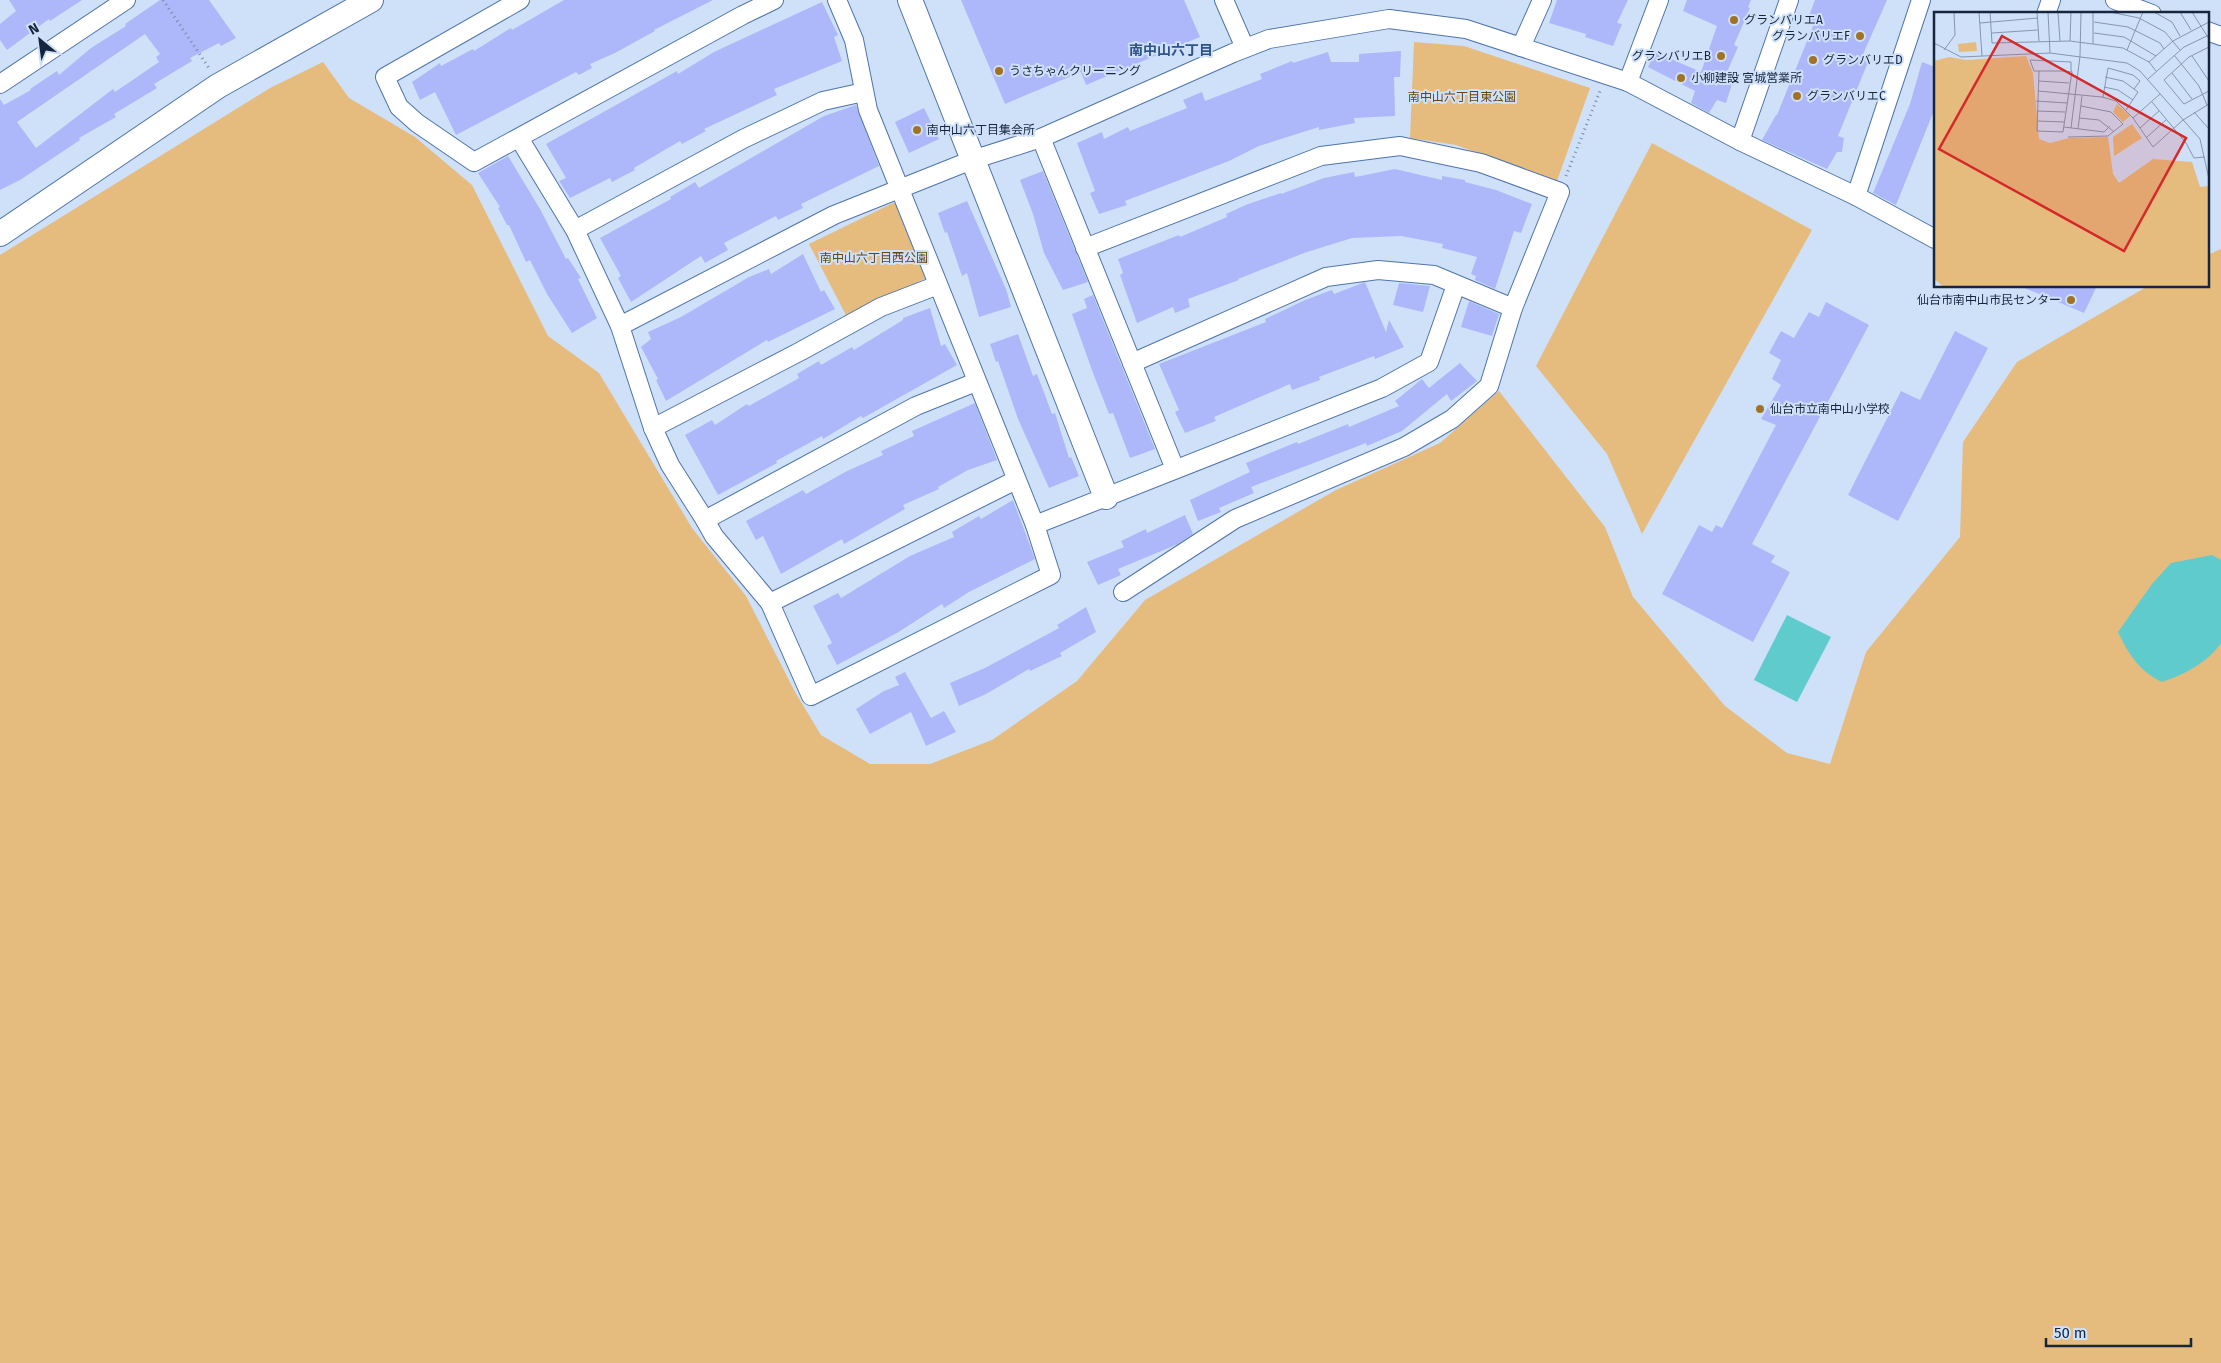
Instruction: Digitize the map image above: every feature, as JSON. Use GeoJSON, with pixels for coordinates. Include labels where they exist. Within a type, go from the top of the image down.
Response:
{"type":"FeatureCollection","features":[{"type":"Feature","properties":{"kind":"street"},"geometry":{"type":"LineString","coordinates":[[0,84],[126,0]]}},
{"type":"Feature","properties":{"kind":"street"},"geometry":{"type":"LineString","coordinates":[[0,234],[218,86],[371,0]]}},
{"type":"Feature","properties":{"kind":"street"},"geometry":{"type":"LineString","coordinates":[[520,0],[385,77],[399,106],[417,123],[474,162],[774,0]]}},
{"type":"Feature","properties":{"kind":"street"},"geometry":{"type":"LineString","coordinates":[[519,138],[575,230],[601,290],[620,326],[653,428],[670,465],[714,536],[770,603],[811,696],[1051,574],[1035,525],[868,110],[854,40],[837,0]]}},
{"type":"Feature","properties":{"kind":"street"},"geometry":{"type":"LineString","coordinates":[[910,0],[1106,496]]}},
{"type":"Feature","properties":{"kind":"street"},"geometry":{"type":"LineString","coordinates":[[1224,0],[1245,48]]}},
{"type":"Feature","properties":{"kind":"street"},"geometry":{"type":"LineString","coordinates":[[1521,48],[1542,0]]}},
{"type":"Feature","properties":{"kind":"street"},"geometry":{"type":"LineString","coordinates":[[1628,82],[1659,0]]}},
{"type":"Feature","properties":{"kind":"street"},"geometry":{"type":"LineString","coordinates":[[1740,141],[1789,0]]}},
{"type":"Feature","properties":{"kind":"street"},"geometry":{"type":"LineString","coordinates":[[1856,196],[1921,0]]}},
{"type":"Feature","properties":{"kind":"street"},"geometry":{"type":"LineString","coordinates":[[2047,12],[2051,0]]}},
{"type":"Feature","properties":{"kind":"street"},"geometry":{"type":"LineString","coordinates":[[2116,0],[2147,12]]}},
{"type":"Feature","properties":{"kind":"street"},"geometry":{"type":"LineString","coordinates":[[620,326],[834,215],[972,160],[1041,138],[1245,48],[1269,39],[1389,19],[1466,29],[1628,82],[1740,141],[1856,196],[1934,238]]}},
{"type":"Feature","properties":{"kind":"street"},"geometry":{"type":"LineString","coordinates":[[2208,32],[2221,36]]}},
{"type":"Feature","properties":{"kind":"street"},"geometry":{"type":"LineString","coordinates":[[575,230],[743,139],[823,101],[864,92]]}},
{"type":"Feature","properties":{"kind":"street"},"geometry":{"type":"LineString","coordinates":[[1041,138],[1175,469]]}},
{"type":"Feature","properties":{"kind":"street"},"geometry":{"type":"LineString","coordinates":[[1085,248],[1322,156],[1400,146],[1481,163],[1560,192],[1513,308],[1490,386],[1452,419],[1404,447],[1235,519],[1123,592]]}},
{"type":"Feature","properties":{"kind":"street"},"geometry":{"type":"LineString","coordinates":[[1132,363],[1326,277],[1378,270],[1434,276],[1513,308]]}},
{"type":"Feature","properties":{"kind":"street"},"geometry":{"type":"LineString","coordinates":[[653,428],[881,307],[938,285]]}},
{"type":"Feature","properties":{"kind":"street"},"geometry":{"type":"LineString","coordinates":[[1035,525],[1382,388],[1430,362],[1456,285]]}},
{"type":"Feature","properties":{"kind":"street"},"geometry":{"type":"LineString","coordinates":[[705,520],[916,406],[976,382]]}},
{"type":"Feature","properties":{"kind":"street"},"geometry":{"type":"LineString","coordinates":[[770,603],[1016,480]]}},
{"type":"Feature","properties":{"kind":"path"},"geometry":{"type":"LineString","coordinates":[[163,0],[214,74]]}},
{"type":"Feature","properties":{"kind":"path"},"geometry":{"type":"LineString","coordinates":[[1560,192],[1607,74]]}},
{"type":"Feature","properties":{"kind":"green space","name":"南中山六丁目東公園"},"geometry":{"type":"Polygon","coordinates":[[[1414,42],[1464,46],[1590,88],[1557,181],[1456,145],[1410,138],[1414,42]]]}},
{"type":"Feature","properties":{"kind":"green space"},"geometry":{"type":"Polygon","coordinates":[[[323,62],[349,98],[415,137],[472,185],[548,336],[599,373],[692,528],[746,596],[795,692],[821,735],[870,764],[930,764],[992,740],[1077,681],[1145,600],[1336,490],[1440,443],[1499,391],[1605,527],[1633,597],[1725,706],[1787,753],[1830,764],[1866,652],[1960,537],[1963,442],[2017,362],[2145,288],[2208,288],[2208,255],[2221,249],[2221,1363],[0,1363],[0,255],[270,88],[323,62]]]}},
{"type":"Feature","properties":{"kind":"green space"},"geometry":{"type":"Polygon","coordinates":[[[1652,143],[1812,230],[1642,534],[1607,454],[1536,366],[1652,143]]]}},
{"type":"Feature","properties":{"kind":"green space","name":"南中山六丁目西公園"},"geometry":{"type":"Polygon","coordinates":[[[893,203],[902,206],[928,271],[926,278],[847,317],[809,244],[893,203]]]}},
{"type":"Feature","properties":{"kind":"shaded area"},"geometry":{"type":"Polygon","coordinates":[[[2212,555],[2221,560],[2221,643],[2195,667],[2162,682],[2147,673],[2136,662],[2118,632],[2152,584],[2171,563],[2212,555]]]}},
{"type":"Feature","properties":{"kind":"shaded area"},"geometry":{"type":"Polygon","coordinates":[[[1787,615],[1831,637],[1797,702],[1754,680],[1787,615]]]}},
{"type":"Feature","properties":{"kind":"building"},"geometry":{"type":"Polygon","coordinates":[[[9,0],[82,0],[50,21],[49,19],[7,50],[0,40],[0,24],[16,11],[9,0]]]}},
{"type":"Feature","properties":{"kind":"building"},"geometry":{"type":"Polygon","coordinates":[[[160,0],[209,0],[236,38],[221,46],[219,43],[190,58],[192,61],[154,84],[157,88],[114,114],[116,117],[79,138],[80,140],[20,180],[0,190],[0,99],[4,105],[31,90],[57,71],[59,75],[91,48],[126,26],[125,24],[160,0]],[[145,34],[17,122],[36,148],[113,89],[115,92],[159,62],[156,57],[160,54],[145,34]]]}},
{"type":"Feature","properties":{"kind":"building"},"geometry":{"type":"Polygon","coordinates":[[[564,0],[713,0],[654,30],[615,53],[590,64],[592,68],[579,75],[576,72],[456,135],[435,92],[420,100],[412,82],[440,63],[441,66],[473,49],[474,51],[511,28],[512,30],[564,0]]]}},
{"type":"Feature","properties":{"kind":"building"},"geometry":{"type":"Polygon","coordinates":[[[961,0],[1184,0],[1200,37],[1086,85],[1081,72],[1005,104],[961,0]]]}},
{"type":"Feature","properties":{"kind":"building"},"geometry":{"type":"Polygon","coordinates":[[[1557,0],[1628,0],[1617,23],[1622,24],[1613,46],[1585,37],[1586,34],[1549,23],[1557,0]]]}},
{"type":"Feature","properties":{"kind":"building"},"geometry":{"type":"Polygon","coordinates":[[[1687,0],[1751,0],[1748,7],[1750,8],[1734,45],[1738,47],[1723,81],[1732,84],[1726,103],[1717,100],[1709,113],[1691,103],[1695,91],[1648,67],[1655,52],[1701,72],[1717,26],[1683,11],[1687,0]]]}},
{"type":"Feature","properties":{"kind":"building"},"geometry":{"type":"Polygon","coordinates":[[[1815,0],[1887,0],[1861,59],[1868,62],[1838,136],[1844,138],[1842,152],[1837,152],[1827,169],[1762,140],[1777,115],[1814,24],[1807,21],[1815,0]]]}},
{"type":"Feature","properties":{"kind":"building"},"geometry":{"type":"Polygon","coordinates":[[[822,2],[838,35],[834,37],[842,61],[774,89],[777,95],[704,129],[706,131],[682,144],[680,141],[634,168],[635,170],[612,182],[610,178],[570,198],[559,181],[566,178],[546,144],[677,71],[678,74],[714,52],[822,2]]]}},
{"type":"Feature","properties":{"kind":"building"},"geometry":{"type":"Polygon","coordinates":[[[1401,51],[1400,77],[1394,77],[1395,116],[1354,118],[1355,123],[1319,130],[1319,127],[1259,146],[1229,161],[1125,201],[1127,205],[1099,214],[1090,193],[1095,191],[1077,143],[1102,132],[1104,139],[1128,127],[1130,131],[1187,108],[1183,100],[1202,92],[1205,101],[1262,79],[1260,74],[1292,61],[1293,63],[1328,52],[1331,62],[1359,62],[1359,54],[1401,51]]]}},
{"type":"Feature","properties":{"kind":"building"},"geometry":{"type":"Polygon","coordinates":[[[1922,62],[1934,67],[1934,110],[1896,205],[1873,193],[1910,104],[1922,62]]]}},
{"type":"Feature","properties":{"kind":"building"},"geometry":{"type":"Polygon","coordinates":[[[856,105],[879,166],[801,204],[803,208],[778,220],[776,216],[724,243],[728,250],[705,263],[701,256],[631,302],[618,278],[621,276],[600,238],[671,199],[670,197],[695,182],[699,188],[824,116],[856,105]]]}},
{"type":"Feature","properties":{"kind":"building","name":"南中山六丁目集会所"},"geometry":{"type":"Polygon","coordinates":[[[924,108],[939,139],[909,153],[895,122],[924,108]]]}},
{"type":"Feature","properties":{"kind":"building"},"geometry":{"type":"Polygon","coordinates":[[[508,156],[540,209],[566,259],[568,258],[581,278],[578,279],[597,318],[572,333],[547,294],[530,260],[526,262],[509,225],[507,225],[498,208],[500,207],[478,173],[508,156]]]}},
{"type":"Feature","properties":{"kind":"building"},"geometry":{"type":"Polygon","coordinates":[[[1395,169],[1442,180],[1442,176],[1465,180],[1465,182],[1496,190],[1532,204],[1521,233],[1514,231],[1495,289],[1475,280],[1476,276],[1471,274],[1477,257],[1442,248],[1443,244],[1401,236],[1352,238],[1304,253],[1188,299],[1190,307],[1175,313],[1173,307],[1137,323],[1120,275],[1123,273],[1118,259],[1179,235],[1180,237],[1227,217],[1226,214],[1248,204],[1324,178],[1354,172],[1355,177],[1395,169]]]}},
{"type":"Feature","properties":{"kind":"building"},"geometry":{"type":"Polygon","coordinates":[[[1043,171],[1088,282],[1063,290],[1044,253],[1033,214],[1020,180],[1043,171]]]}},
{"type":"Feature","properties":{"kind":"building"},"geometry":{"type":"Polygon","coordinates":[[[967,201],[1006,289],[1011,307],[979,317],[967,273],[962,276],[947,232],[945,233],[938,213],[967,201]]]}},
{"type":"Feature","properties":{"kind":"building"},"geometry":{"type":"Polygon","coordinates":[[[803,254],[821,292],[824,290],[835,309],[768,342],[767,340],[666,401],[656,380],[658,379],[641,347],[651,339],[648,332],[681,317],[749,277],[769,269],[771,274],[803,254]]]}},
{"type":"Feature","properties":{"kind":"building"},"geometry":{"type":"Polygon","coordinates":[[[1365,282],[1386,332],[1389,320],[1404,347],[1375,359],[1374,356],[1319,377],[1320,380],[1292,390],[1290,384],[1214,417],[1216,421],[1185,433],[1175,412],[1179,410],[1159,364],[1266,322],[1265,319],[1305,300],[1332,290],[1334,294],[1365,282]]]}},
{"type":"Feature","properties":{"kind":"building"},"geometry":{"type":"Polygon","coordinates":[[[1399,283],[1430,286],[1423,312],[1393,305],[1399,283]]]}},
{"type":"Feature","properties":{"kind":"building","name":"仙台市南中山市民センター"},"geometry":{"type":"Polygon","coordinates":[[[2025,288],[2096,288],[2084,313],[2025,288]]]}},
{"type":"Feature","properties":{"kind":"building"},"geometry":{"type":"Polygon","coordinates":[[[1093,295],[1155,449],[1130,458],[1113,413],[1109,414],[1072,314],[1087,308],[1084,299],[1093,295]]]}},
{"type":"Feature","properties":{"kind":"building"},"geometry":{"type":"Polygon","coordinates":[[[1469,301],[1499,314],[1492,336],[1461,327],[1469,301]]]}},
{"type":"Feature","properties":{"kind":"building"},"geometry":{"type":"Polygon","coordinates":[[[1826,302],[1869,325],[1752,544],[1775,556],[1771,562],[1790,572],[1753,642],[1662,594],[1699,525],[1712,532],[1716,525],[1722,528],[1776,425],[1761,419],[1781,385],[1772,379],[1781,360],[1769,353],[1781,331],[1794,338],[1809,312],[1819,317],[1826,302]]]}},
{"type":"Feature","properties":{"kind":"building"},"geometry":{"type":"Polygon","coordinates":[[[930,308],[941,346],[945,344],[957,365],[863,418],[861,416],[823,439],[822,436],[776,461],[777,463],[718,495],[685,435],[712,420],[715,425],[747,404],[749,406],[799,378],[797,374],[819,361],[821,365],[852,347],[854,350],[903,320],[903,318],[930,308]]]}},
{"type":"Feature","properties":{"kind":"building"},"geometry":{"type":"Polygon","coordinates":[[[1955,331],[1988,348],[1898,521],[1848,495],[1901,391],[1920,400],[1955,331]]]}},
{"type":"Feature","properties":{"kind":"building"},"geometry":{"type":"Polygon","coordinates":[[[1018,334],[1033,376],[1037,374],[1052,414],[1055,413],[1069,458],[1071,457],[1079,476],[1049,488],[1018,419],[998,361],[996,362],[990,344],[1018,334]]]}},
{"type":"Feature","properties":{"kind":"building"},"geometry":{"type":"Polygon","coordinates":[[[1460,363],[1477,381],[1451,401],[1447,394],[1402,431],[1367,446],[1366,443],[1251,487],[1254,493],[1219,508],[1221,512],[1198,521],[1190,500],[1250,472],[1246,463],[1348,424],[1349,427],[1399,406],[1395,401],[1422,379],[1429,388],[1460,363]]]}},
{"type":"Feature","properties":{"kind":"building"},"geometry":{"type":"Polygon","coordinates":[[[975,403],[997,460],[968,470],[938,487],[939,489],[903,505],[905,509],[844,544],[842,539],[781,574],[763,536],[756,540],[746,521],[803,490],[806,494],[847,471],[883,455],[881,451],[914,436],[912,431],[975,403]]]}},
{"type":"Feature","properties":{"kind":"building"},"geometry":{"type":"Polygon","coordinates":[[[1013,500],[1035,559],[969,592],[944,608],[942,604],[897,633],[837,665],[827,646],[832,643],[813,606],[838,593],[841,598],[910,556],[954,537],[952,532],[979,516],[981,519],[1013,500]]]}},
{"type":"Feature","properties":{"kind":"building"},"geometry":{"type":"Polygon","coordinates":[[[1185,515],[1193,534],[1178,544],[1118,569],[1121,575],[1098,585],[1087,562],[1124,547],[1121,541],[1146,529],[1147,533],[1185,515]]]}},
{"type":"Feature","properties":{"kind":"building"},"geometry":{"type":"Polygon","coordinates":[[[1086,607],[1096,632],[1060,653],[1062,656],[1030,671],[1029,669],[986,694],[959,706],[950,683],[985,668],[1059,628],[1057,625],[1086,607]]]}},
{"type":"Feature","properties":{"kind":"building"},"geometry":{"type":"Polygon","coordinates":[[[905,672],[931,718],[944,711],[956,732],[926,746],[911,712],[870,734],[856,709],[884,691],[899,685],[895,677],[905,672]]]}},
{"type":"Feature","properties":{"kind":"place","name":"グランバリエA"},"geometry":{"type":"Point","coordinates":[1734,20]}},
{"type":"Feature","properties":{"kind":"place","name":"グランバリエF"},"geometry":{"type":"Point","coordinates":[1860,36]}},
{"type":"Feature","properties":{"kind":"place","name":"グランバリエB"},"geometry":{"type":"Point","coordinates":[1721,56]}},
{"type":"Feature","properties":{"kind":"place","name":"グランバリエD"},"geometry":{"type":"Point","coordinates":[1813,60]}},
{"type":"Feature","properties":{"kind":"place","name":"うさちゃんクリーニング"},"geometry":{"type":"Point","coordinates":[999,71]}},
{"type":"Feature","properties":{"kind":"place","name":"小柳建設 宮城営業所"},"geometry":{"type":"Point","coordinates":[1681,78]}},
{"type":"Feature","properties":{"kind":"place","name":"グランバリエC"},"geometry":{"type":"Point","coordinates":[1797,96]}},
{"type":"Feature","properties":{"kind":"place","name":"南中山六丁目集会所"},"geometry":{"type":"Point","coordinates":[917,130]}},
{"type":"Feature","properties":{"kind":"place","name":"仙台市南中山市民センター"},"geometry":{"type":"Point","coordinates":[2071,300]}},
{"type":"Feature","properties":{"kind":"place","name":"仙台市立南中山小学校"},"geometry":{"type":"Point","coordinates":[1760,409]}},
{"type":"Feature","properties":{"kind":"district","name":"南中山六丁目"},"geometry":{"type":"Point","coordinates":[1171,50]}}]}
